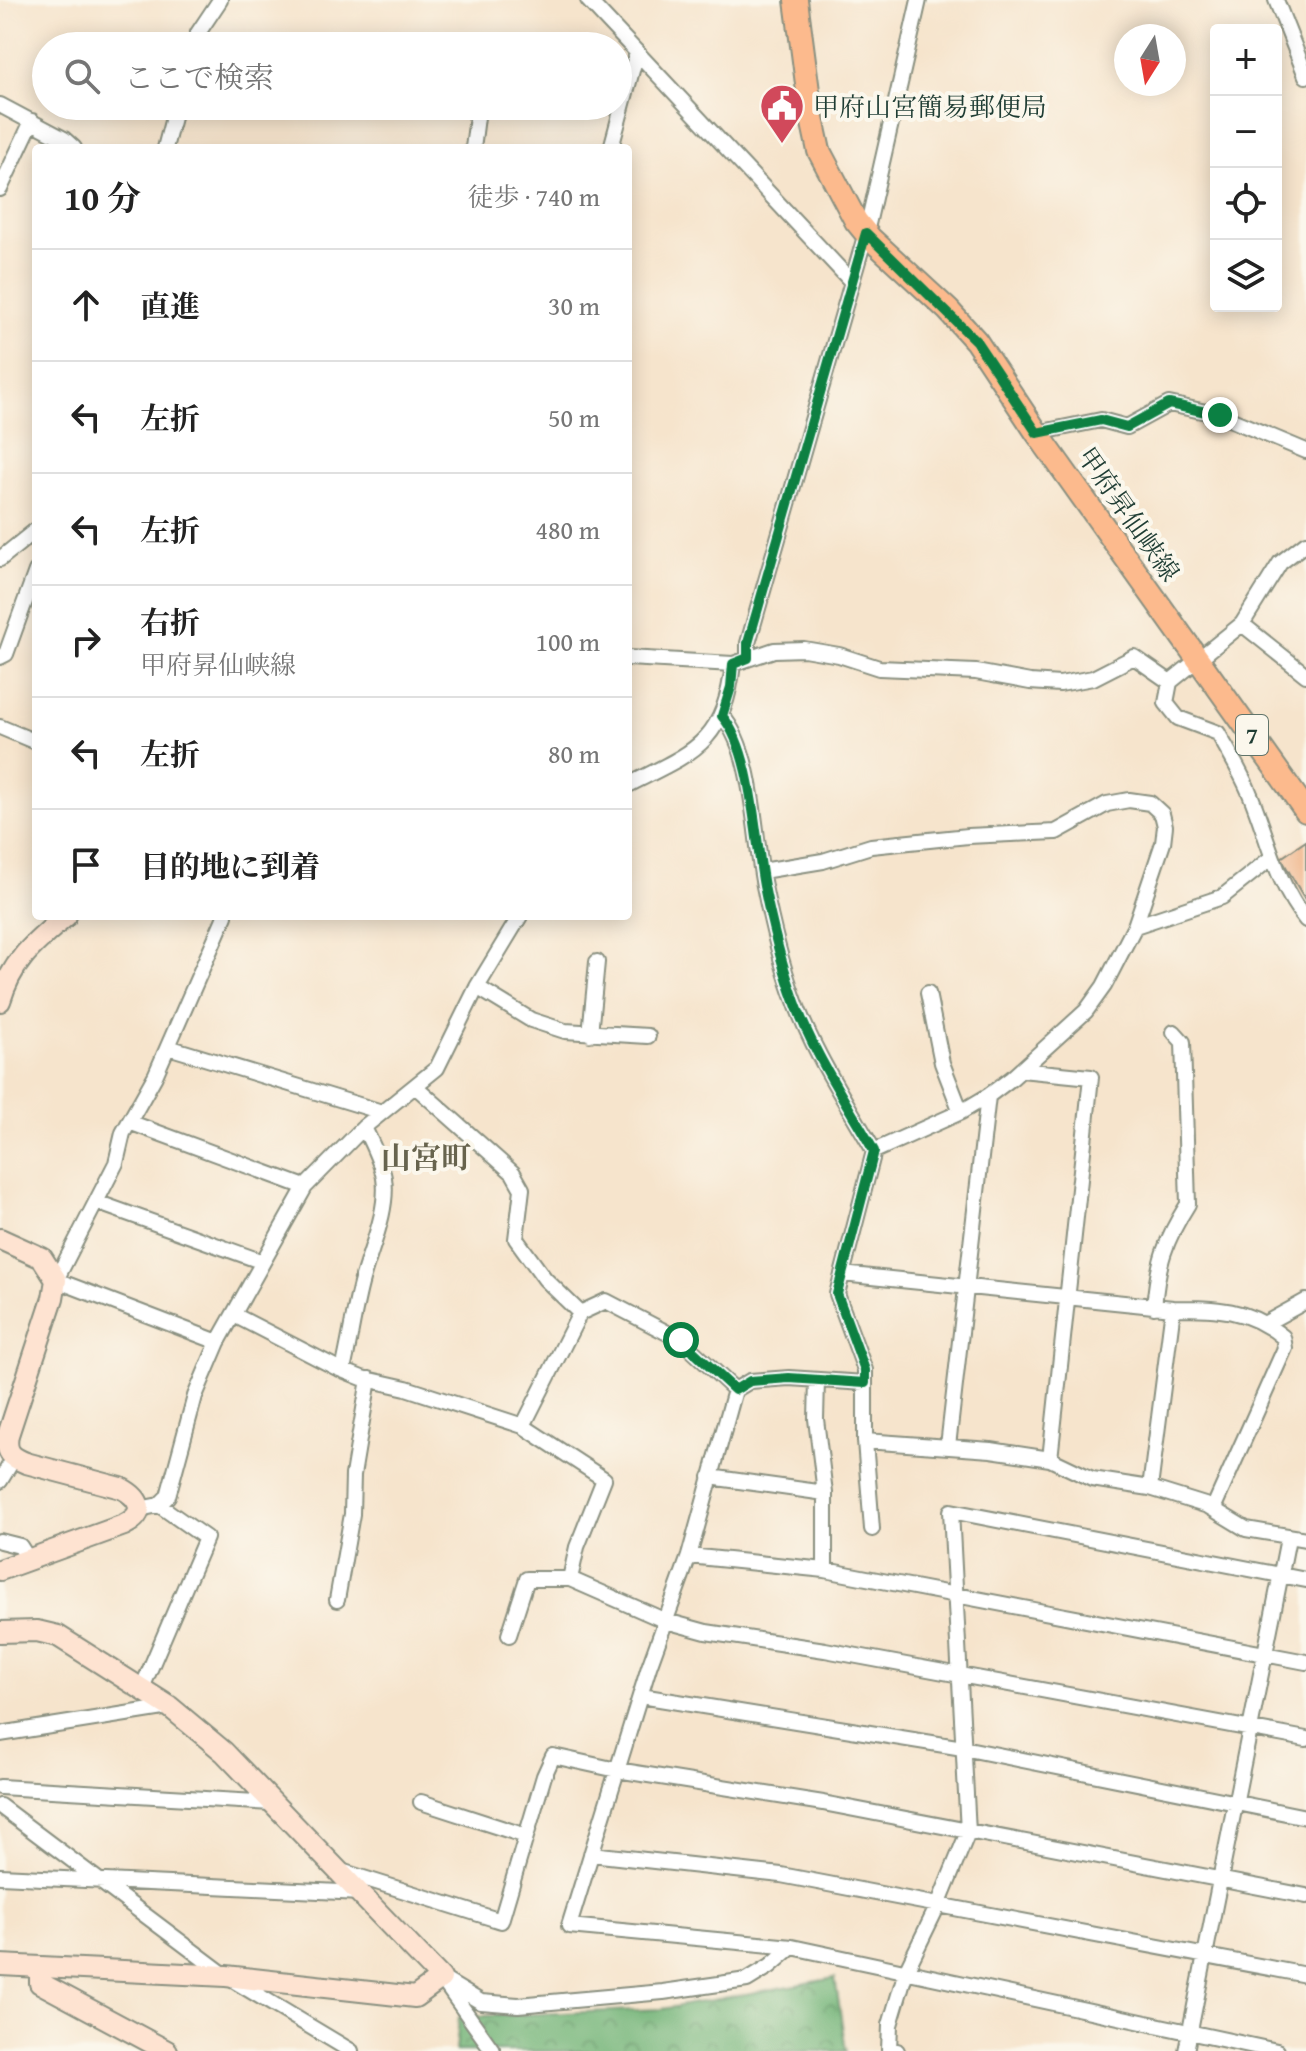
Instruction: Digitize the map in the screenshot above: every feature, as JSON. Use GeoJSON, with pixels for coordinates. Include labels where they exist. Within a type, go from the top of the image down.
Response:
{"type":"FeatureCollection","features":[{"type":"Feature","properties":{"kind":"main road","name":"甲府昇仙峡線"},"geometry":{"type":"LineString","coordinates":[[796,0],[819,151],[856,221],[976,341],[1037,433],[1306,811]]}},
{"type":"Feature","properties":{"kind":"street"},"geometry":{"type":"LineString","coordinates":[[199,32],[220,0]]}},
{"type":"Feature","properties":{"kind":"street"},"geometry":{"type":"LineString","coordinates":[[588,0],[618,32]]}},
{"type":"Feature","properties":{"kind":"street"},"geometry":{"type":"LineString","coordinates":[[748,658],[748,643],[866,233],[919,0]]}},
{"type":"Feature","properties":{"kind":"street"},"geometry":{"type":"LineString","coordinates":[[1276,0],[1306,76]]}},
{"type":"Feature","properties":{"kind":"street"},"geometry":{"type":"LineString","coordinates":[[632,47],[851,281]]}},
{"type":"Feature","properties":{"kind":"street"},"geometry":{"type":"LineString","coordinates":[[632,70],[637,52]]}},
{"type":"Feature","properties":{"kind":"street"},"geometry":{"type":"LineString","coordinates":[[0,105],[70,144]]}},
{"type":"Feature","properties":{"kind":"street"},"geometry":{"type":"LineString","coordinates":[[166,144],[172,120]]}},
{"type":"Feature","properties":{"kind":"street"},"geometry":{"type":"LineString","coordinates":[[474,144],[477,120]]}},
{"type":"Feature","properties":{"kind":"street"},"geometry":{"type":"LineString","coordinates":[[612,144],[619,120]]}},
{"type":"Feature","properties":{"kind":"street"},"geometry":{"type":"LineString","coordinates":[[0,189],[32,121]]}},
{"type":"Feature","properties":{"kind":"street"},"geometry":{"type":"LineString","coordinates":[[1037,433],[1101,420],[1127,427],[1169,404],[1220,415],[1306,451]]}},
{"type":"Feature","properties":{"kind":"street"},"geometry":{"type":"LineString","coordinates":[[0,559],[32,533]]}},
{"type":"Feature","properties":{"kind":"street"},"geometry":{"type":"LineString","coordinates":[[1306,543],[1280,563],[1242,624],[1170,682],[1166,703],[1178,718],[1218,733],[1250,794],[1271,858],[1297,909],[1306,920]]}},
{"type":"Feature","properties":{"kind":"street"},"geometry":{"type":"LineString","coordinates":[[0,657],[6,654],[32,582]]}},
{"type":"Feature","properties":{"kind":"street"},"geometry":{"type":"LineString","coordinates":[[1242,624],[1306,675]]}},
{"type":"Feature","properties":{"kind":"street"},"geometry":{"type":"LineString","coordinates":[[632,658],[733,664],[774,650],[804,649],[839,655],[879,668],[976,672],[1060,684],[1093,678],[1134,657],[1170,682]]}},
{"type":"Feature","properties":{"kind":"street"},"geometry":{"type":"LineString","coordinates":[[632,783],[697,749],[713,732],[722,716],[731,687],[733,664]]}},
{"type":"Feature","properties":{"kind":"street"},"geometry":{"type":"LineString","coordinates":[[722,716],[733,728],[745,764],[762,871],[792,993],[815,1048],[874,1151],[837,1294],[865,1370],[865,1441],[872,1529]]}},
{"type":"Feature","properties":{"kind":"street"},"geometry":{"type":"LineString","coordinates":[[0,727],[32,740]]}},
{"type":"Feature","properties":{"kind":"street"},"geometry":{"type":"LineString","coordinates":[[762,871],[823,861],[871,846],[968,836],[1056,832],[1107,804],[1129,800],[1150,803],[1162,814],[1165,826],[1163,843],[1135,926],[1104,986],[1086,1011],[988,1096],[961,1112],[874,1151]]}},
{"type":"Feature","properties":{"kind":"street"},"geometry":{"type":"LineString","coordinates":[[1135,926],[1222,897],[1271,858]]}},
{"type":"Feature","properties":{"kind":"street"},"geometry":{"type":"LineString","coordinates":[[0,1001],[14,966],[61,920]]}},
{"type":"Feature","properties":{"kind":"street"},"geometry":{"type":"LineString","coordinates":[[142,1688],[206,1538],[121,1488],[14,1458],[6,1445],[56,1280],[116,1163],[123,1133],[155,1076],[223,920]]}},
{"type":"Feature","properties":{"kind":"street"},"geometry":{"type":"LineString","coordinates":[[0,1570],[124,1525],[168,1496],[195,1396],[218,1342],[305,1187],[364,1127],[437,1068],[477,987],[518,920]]}},
{"type":"Feature","properties":{"kind":"street"},"geometry":{"type":"LineString","coordinates":[[590,1034],[597,962]]}},
{"type":"Feature","properties":{"kind":"street"},"geometry":{"type":"LineString","coordinates":[[477,987],[531,1020],[565,1031],[648,1036]]}},
{"type":"Feature","properties":{"kind":"street"},"geometry":{"type":"LineString","coordinates":[[928,993],[942,1063],[961,1112]]}},
{"type":"Feature","properties":{"kind":"street"},"geometry":{"type":"LineString","coordinates":[[1154,1307],[1158,1264],[1173,1227],[1188,1204],[1183,1042],[1174,1032]]}},
{"type":"Feature","properties":{"kind":"street"},"geometry":{"type":"LineString","coordinates":[[168,1047],[382,1112]]}},
{"type":"Feature","properties":{"kind":"street"},"geometry":{"type":"LineString","coordinates":[[1021,1070],[1091,1077],[1050,1459]]}},
{"type":"Feature","properties":{"kind":"street"},"geometry":{"type":"LineString","coordinates":[[415,1086],[513,1173],[522,1189],[516,1239],[545,1279],[580,1313]]}},
{"type":"Feature","properties":{"kind":"street"},"geometry":{"type":"LineString","coordinates":[[948,1446],[988,1096]]}},
{"type":"Feature","properties":{"kind":"street"},"geometry":{"type":"LineString","coordinates":[[129,1122],[305,1187]]}},
{"type":"Feature","properties":{"kind":"street"},"geometry":{"type":"LineString","coordinates":[[343,1370],[384,1196],[385,1179],[364,1127]]}},
{"type":"Feature","properties":{"kind":"street"},"geometry":{"type":"LineString","coordinates":[[96,1202],[263,1262]]}},
{"type":"Feature","properties":{"kind":"street"},"geometry":{"type":"LineString","coordinates":[[0,1239],[42,1258],[56,1280],[218,1342]]}},
{"type":"Feature","properties":{"kind":"street"},"geometry":{"type":"LineString","coordinates":[[842,1274],[1154,1307],[1224,1309],[1266,1323],[1283,1337],[1285,1348],[1213,1509]]}},
{"type":"Feature","properties":{"kind":"street"},"geometry":{"type":"LineString","coordinates":[[523,1426],[580,1313],[606,1301],[681,1340],[735,1390]]}},
{"type":"Feature","properties":{"kind":"street"},"geometry":{"type":"LineString","coordinates":[[1266,1323],[1306,1301]]}},
{"type":"Feature","properties":{"kind":"street"},"geometry":{"type":"LineString","coordinates":[[1150,1488],[1173,1308]]}},
{"type":"Feature","properties":{"kind":"street"},"geometry":{"type":"LineString","coordinates":[[234,1315],[343,1370],[523,1426],[604,1479],[577,1547],[570,1579]]}},
{"type":"Feature","properties":{"kind":"street"},"geometry":{"type":"LineString","coordinates":[[865,1383],[789,1378],[750,1381],[735,1390],[689,1556],[641,1696],[569,1926],[792,1947],[1277,2051]]}},
{"type":"Feature","properties":{"kind":"street"},"geometry":{"type":"LineString","coordinates":[[337,1600],[352,1514],[353,1475],[369,1379]]}},
{"type":"Feature","properties":{"kind":"street"},"geometry":{"type":"LineString","coordinates":[[817,1380],[816,1419],[825,1493],[825,1570]]}},
{"type":"Feature","properties":{"kind":"street"},"geometry":{"type":"LineString","coordinates":[[865,1441],[948,1446],[1050,1459],[1092,1479],[1150,1488],[1213,1509],[1246,1529],[1306,1539]]}},
{"type":"Feature","properties":{"kind":"street"},"geometry":{"type":"LineString","coordinates":[[0,1481],[14,1458]]}},
{"type":"Feature","properties":{"kind":"street"},"geometry":{"type":"LineString","coordinates":[[710,1477],[825,1493]]}},
{"type":"Feature","properties":{"kind":"street"},"geometry":{"type":"LineString","coordinates":[[897,2051],[889,2050],[890,2025],[906,1971],[939,1903],[968,1832],[951,1511],[1306,1580]]}},
{"type":"Feature","properties":{"kind":"street"},"geometry":{"type":"LineString","coordinates":[[1186,2051],[1288,1538]]}},
{"type":"Feature","properties":{"kind":"street"},"geometry":{"type":"LineString","coordinates":[[0,1541],[20,1546],[29,1560]]}},
{"type":"Feature","properties":{"kind":"street"},"geometry":{"type":"LineString","coordinates":[[689,1556],[825,1570],[1306,1662]]}},
{"type":"Feature","properties":{"kind":"street"},"geometry":{"type":"LineString","coordinates":[[509,1635],[527,1579],[570,1579],[666,1621],[706,1632],[825,1650],[1306,1739]]}},
{"type":"Feature","properties":{"kind":"street"},"geometry":{"type":"LineString","coordinates":[[0,1632],[37,1631],[58,1636],[170,1707],[224,1752],[441,1978],[493,2051]]}},
{"type":"Feature","properties":{"kind":"street"},"geometry":{"type":"LineString","coordinates":[[641,1696],[963,1748],[1306,1817]]}},
{"type":"Feature","properties":{"kind":"street"},"geometry":{"type":"LineString","coordinates":[[0,1734],[170,1707]]}},
{"type":"Feature","properties":{"kind":"street"},"geometry":{"type":"LineString","coordinates":[[341,1871],[501,1921],[544,1776],[553,1756],[617,1770],[823,1803],[1306,1896]]}},
{"type":"Feature","properties":{"kind":"street"},"geometry":{"type":"LineString","coordinates":[[0,1787],[272,1803]]}},
{"type":"Feature","properties":{"kind":"street"},"geometry":{"type":"LineString","coordinates":[[421,1802],[526,1836]]}},
{"type":"Feature","properties":{"kind":"street"},"geometry":{"type":"LineString","coordinates":[[0,1806],[226,1976],[351,2051]]}},
{"type":"Feature","properties":{"kind":"street"},"geometry":{"type":"LineString","coordinates":[[591,1854],[781,1875],[1306,1975]]}},
{"type":"Feature","properties":{"kind":"street"},"geometry":{"type":"LineString","coordinates":[[0,1876],[361,1893]]}},
{"type":"Feature","properties":{"kind":"street"},"geometry":{"type":"LineString","coordinates":[[441,1978],[481,2002],[518,2005],[634,1995],[747,1980],[792,1947]]}},
{"type":"Feature","properties":{"kind":"street"},"geometry":{"type":"LineString","coordinates":[[0,1965],[226,1976],[415,1997],[441,1978]]}},
{"type":"Feature","properties":{"kind":"street"},"geometry":{"type":"LineString","coordinates":[[40,1967],[40,1983],[167,2051]]}},
{"type":"Feature","properties":{"kind":"green space"},"geometry":{"type":"Polygon","coordinates":[[[835,1978],[846,2051],[456,2051],[459,2017],[662,2009],[835,1978]]]}},
{"type":"Feature","properties":{"kind":"building"},"geometry":{"type":"Polygon","coordinates":[[[1306,841],[1306,901],[1281,858],[1306,841]]]}},
{"type":"Feature","properties":{"kind":"place","name":"甲府山宮簡易郵便局"},"geometry":{"type":"Point","coordinates":[782,145]}},
{"type":"Feature","properties":{"kind":"district","name":"山宮町"},"geometry":{"type":"Point","coordinates":[426,1157]}},
{"type":"Feature","properties":{"kind":"route"},"geometry":{"type":"LineString","coordinates":[[681,1340],[735,1390],[750,1381],[789,1378],[865,1383],[865,1370],[837,1294],[874,1151],[815,1048],[792,993],[764,886],[745,764],[733,728],[722,716],[731,687],[733,664],[748,658],[748,643],[866,233],[948,310],[976,341],[1037,433],[1101,420],[1127,427],[1169,404],[1220,415]]}}]}
